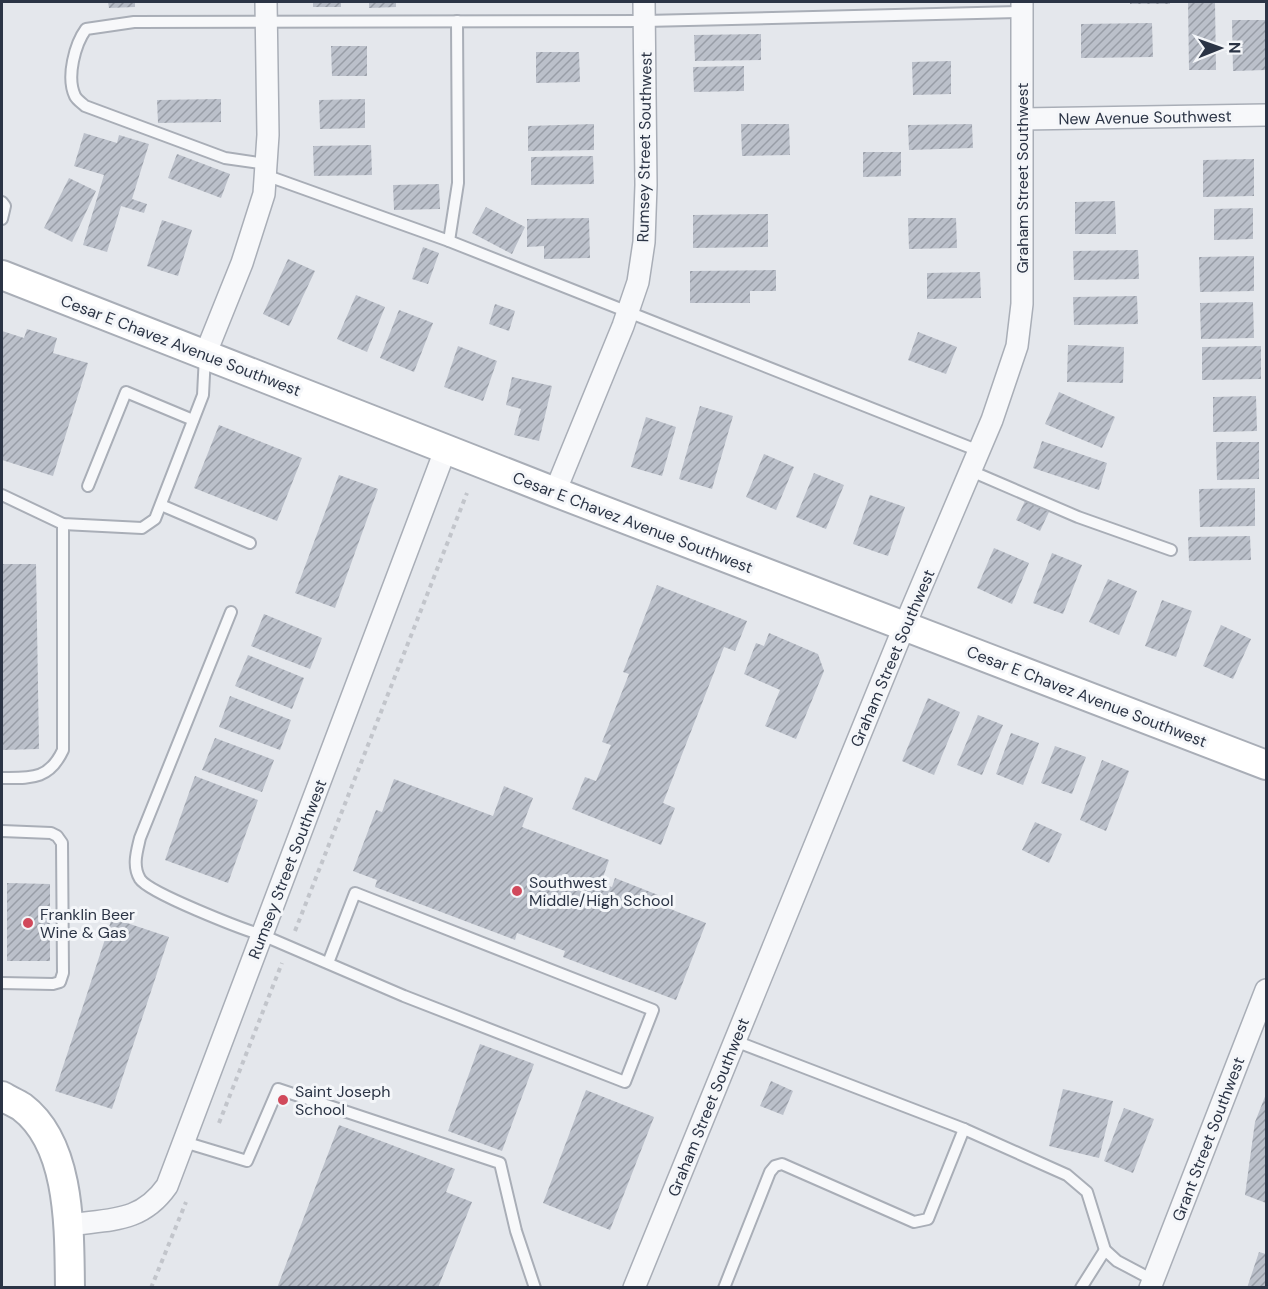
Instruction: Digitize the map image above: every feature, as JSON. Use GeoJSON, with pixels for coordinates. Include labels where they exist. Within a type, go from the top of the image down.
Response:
{"type":"FeatureCollection","features":[{"type":"Feature","properties":{"kind":"main road","name":"Cesar E Chavez Avenue Southwest"},"geometry":{"type":"LineString","coordinates":[[2,275],[555,492],[1266,765]]}},
{"type":"Feature","properties":{"kind":"main road"},"geometry":{"type":"LineString","coordinates":[[2,1096],[23,1108],[44,1133],[55,1154],[62,1178],[69,1225],[70,1287]]}},
{"type":"Feature","properties":{"kind":"street","name":"Graham Street Southwest"},"geometry":{"type":"LineString","coordinates":[[634,1287],[904,627],[971,471],[1017,346],[1022,304],[1022,7]]}},
{"type":"Feature","properties":{"kind":"street"},"geometry":{"type":"LineString","coordinates":[[205,355],[242,263],[264,194],[266,11]]}},
{"type":"Feature","properties":{"kind":"street","name":"Rumsey Street Southwest"},"geometry":{"type":"LineString","coordinates":[[555,492],[638,282],[644,242],[646,185],[644,11]]}},
{"type":"Feature","properties":{"kind":"street","name":"New Avenue Southwest"},"geometry":{"type":"LineString","coordinates":[[1023,119],[1266,115]]}},
{"type":"Feature","properties":{"kind":"street","name":"Rumsey Street Southwest"},"geometry":{"type":"LineString","coordinates":[[69,1225],[124,1217],[155,1204],[167,1186],[446,448]]}},
{"type":"Feature","properties":{"kind":"street","name":"Grant Street Southwest"},"geometry":{"type":"LineString","coordinates":[[1151,1284],[1266,990]]}},
{"type":"Feature","properties":{"kind":"lane"},"geometry":{"type":"LineString","coordinates":[[979,451],[266,170],[225,158],[85,106],[75,97],[73,75],[75,54],[86,29],[135,22],[266,11],[457,21],[644,11],[1022,7]]}},
{"type":"Feature","properties":{"kind":"lane"},"geometry":{"type":"LineString","coordinates":[[449,241],[458,183],[457,21]]}},
{"type":"Feature","properties":{"kind":"lane"},"geometry":{"type":"LineString","coordinates":[[2,202],[5,206],[2,219]]}},
{"type":"Feature","properties":{"kind":"lane"},"geometry":{"type":"LineString","coordinates":[[2,495],[63,524],[142,528],[155,519],[203,395],[205,355]]}},
{"type":"Feature","properties":{"kind":"lane"},"geometry":{"type":"LineString","coordinates":[[88,486],[126,392],[193,420]]}},
{"type":"Feature","properties":{"kind":"lane"},"geometry":{"type":"LineString","coordinates":[[971,471],[1078,517],[1171,550]]}},
{"type":"Feature","properties":{"kind":"lane"},"geometry":{"type":"LineString","coordinates":[[161,505],[250,543]]}},
{"type":"Feature","properties":{"kind":"lane"},"geometry":{"type":"LineString","coordinates":[[2,778],[33,778],[57,764],[63,750],[63,524]]}},
{"type":"Feature","properties":{"kind":"lane"},"geometry":{"type":"LineString","coordinates":[[231,612],[140,838],[136,858],[137,870],[146,886],[242,930],[262,935],[404,996],[625,1082],[653,1010],[355,893],[328,963]]}},
{"type":"Feature","properties":{"kind":"lane"},"geometry":{"type":"LineString","coordinates":[[2,831],[51,833],[63,843],[63,973],[60,982],[53,984],[2,983]]}},
{"type":"Feature","properties":{"kind":"lane"},"geometry":{"type":"LineString","coordinates":[[735,1041],[964,1129],[1068,1175],[1086,1192],[1105,1250],[1151,1284]]}},
{"type":"Feature","properties":{"kind":"lane"},"geometry":{"type":"LineString","coordinates":[[184,1142],[247,1161],[278,1089],[500,1163],[516,1231],[535,1287]]}},
{"type":"Feature","properties":{"kind":"lane"},"geometry":{"type":"LineString","coordinates":[[724,1287],[770,1172],[775,1166],[782,1164],[914,1222],[928,1219],[964,1129]]}},
{"type":"Feature","properties":{"kind":"lane"},"geometry":{"type":"LineString","coordinates":[[1081,1287],[1105,1250]]}},
{"type":"Feature","properties":{"kind":"path"},"geometry":{"type":"LineString","coordinates":[[209,1149],[467,493]]}},
{"type":"Feature","properties":{"kind":"path"},"geometry":{"type":"LineString","coordinates":[[151,1287],[187,1199]]}},
{"type":"Feature","properties":{"kind":"building"},"geometry":{"type":"Polygon","coordinates":[[[108,2],[135,2],[135,7],[109,8],[108,2]]]}},
{"type":"Feature","properties":{"kind":"building"},"geometry":{"type":"Polygon","coordinates":[[[313,2],[341,2],[341,7],[313,7],[313,2]]]}},
{"type":"Feature","properties":{"kind":"building"},"geometry":{"type":"Polygon","coordinates":[[[369,2],[396,2],[396,7],[369,8],[369,2]]]}},
{"type":"Feature","properties":{"kind":"building"},"geometry":{"type":"Polygon","coordinates":[[[1130,2],[1170,2],[1170,4],[1130,4],[1130,2]]]}},
{"type":"Feature","properties":{"kind":"building"},"geometry":{"type":"Polygon","coordinates":[[[1188,2],[1215,2],[1216,70],[1189,70],[1188,2]]]}},
{"type":"Feature","properties":{"kind":"building"},"geometry":{"type":"Polygon","coordinates":[[[1232,20],[1265,20],[1266,70],[1233,71],[1232,20]]]}},
{"type":"Feature","properties":{"kind":"building"},"geometry":{"type":"Polygon","coordinates":[[[1152,23],[1153,57],[1081,58],[1081,24],[1152,23]]]}},
{"type":"Feature","properties":{"kind":"building"},"geometry":{"type":"Polygon","coordinates":[[[761,34],[761,60],[695,61],[694,35],[761,34]]]}},
{"type":"Feature","properties":{"kind":"building"},"geometry":{"type":"Polygon","coordinates":[[[331,46],[367,46],[367,76],[332,76],[331,46]]]}},
{"type":"Feature","properties":{"kind":"building"},"geometry":{"type":"Polygon","coordinates":[[[536,52],[579,52],[580,82],[536,83],[536,52]]]}},
{"type":"Feature","properties":{"kind":"building"},"geometry":{"type":"Polygon","coordinates":[[[951,61],[951,94],[913,95],[912,62],[951,61]]]}},
{"type":"Feature","properties":{"kind":"building"},"geometry":{"type":"Polygon","coordinates":[[[744,66],[744,91],[694,92],[693,67],[744,66]]]}},
{"type":"Feature","properties":{"kind":"building"},"geometry":{"type":"Polygon","coordinates":[[[221,99],[221,122],[158,123],[157,100],[221,99]]]}},
{"type":"Feature","properties":{"kind":"building"},"geometry":{"type":"Polygon","coordinates":[[[365,99],[365,128],[320,129],[319,100],[365,99]]]}},
{"type":"Feature","properties":{"kind":"building"},"geometry":{"type":"Polygon","coordinates":[[[594,124],[594,150],[528,151],[528,126],[594,124]]]}},
{"type":"Feature","properties":{"kind":"building"},"geometry":{"type":"Polygon","coordinates":[[[741,124],[789,124],[790,155],[742,156],[741,124]]]}},
{"type":"Feature","properties":{"kind":"building"},"geometry":{"type":"Polygon","coordinates":[[[972,124],[973,148],[909,150],[908,125],[972,124]]]}},
{"type":"Feature","properties":{"kind":"building"},"geometry":{"type":"Polygon","coordinates":[[[84,133],[117,143],[119,135],[149,144],[132,199],[147,204],[144,213],[121,206],[107,252],[83,245],[104,175],[74,166],[84,133]]]}},
{"type":"Feature","properties":{"kind":"building"},"geometry":{"type":"Polygon","coordinates":[[[371,145],[372,175],[314,176],[313,146],[371,145]]]}},
{"type":"Feature","properties":{"kind":"building"},"geometry":{"type":"Polygon","coordinates":[[[863,152],[901,152],[901,176],[863,177],[863,152]]]}},
{"type":"Feature","properties":{"kind":"building"},"geometry":{"type":"Polygon","coordinates":[[[177,154],[230,174],[221,198],[168,178],[177,154]]]}},
{"type":"Feature","properties":{"kind":"building"},"geometry":{"type":"Polygon","coordinates":[[[593,156],[594,184],[531,185],[531,157],[593,156]]]}},
{"type":"Feature","properties":{"kind":"building"},"geometry":{"type":"Polygon","coordinates":[[[1254,159],[1254,196],[1203,197],[1203,160],[1254,159]]]}},
{"type":"Feature","properties":{"kind":"building"},"geometry":{"type":"Polygon","coordinates":[[[69,178],[96,191],[72,242],[44,228],[69,178]]]}},
{"type":"Feature","properties":{"kind":"building"},"geometry":{"type":"Polygon","coordinates":[[[439,184],[440,209],[394,210],[393,185],[439,184]]]}},
{"type":"Feature","properties":{"kind":"building"},"geometry":{"type":"Polygon","coordinates":[[[1115,201],[1116,234],[1075,234],[1075,202],[1115,201]]]}},
{"type":"Feature","properties":{"kind":"building"},"geometry":{"type":"Polygon","coordinates":[[[486,207],[525,227],[512,254],[472,233],[486,207]]]}},
{"type":"Feature","properties":{"kind":"building"},"geometry":{"type":"Polygon","coordinates":[[[1253,208],[1253,239],[1214,240],[1214,209],[1253,208]]]}},
{"type":"Feature","properties":{"kind":"building"},"geometry":{"type":"Polygon","coordinates":[[[768,214],[768,247],[693,248],[693,215],[768,214]]]}},
{"type":"Feature","properties":{"kind":"building"},"geometry":{"type":"Polygon","coordinates":[[[589,218],[590,258],[544,259],[544,246],[527,247],[527,219],[589,218]]]}},
{"type":"Feature","properties":{"kind":"building"},"geometry":{"type":"Polygon","coordinates":[[[908,218],[956,218],[957,248],[909,249],[908,218]]]}},
{"type":"Feature","properties":{"kind":"building"},"geometry":{"type":"Polygon","coordinates":[[[162,220],[192,230],[178,276],[147,266],[162,220]]]}},
{"type":"Feature","properties":{"kind":"building"},"geometry":{"type":"Polygon","coordinates":[[[423,247],[439,253],[428,284],[412,279],[423,247]]]}},
{"type":"Feature","properties":{"kind":"building"},"geometry":{"type":"Polygon","coordinates":[[[1138,250],[1139,279],[1074,280],[1073,251],[1138,250]]]}},
{"type":"Feature","properties":{"kind":"building"},"geometry":{"type":"Polygon","coordinates":[[[1254,256],[1254,291],[1200,292],[1199,257],[1254,256]]]}},
{"type":"Feature","properties":{"kind":"building"},"geometry":{"type":"Polygon","coordinates":[[[288,259],[315,271],[289,326],[263,314],[288,259]]]}},
{"type":"Feature","properties":{"kind":"building"},"geometry":{"type":"Polygon","coordinates":[[[776,270],[776,291],[750,291],[750,303],[690,303],[690,271],[776,270]]]}},
{"type":"Feature","properties":{"kind":"building"},"geometry":{"type":"Polygon","coordinates":[[[980,272],[981,298],[927,299],[927,273],[980,272]]]}},
{"type":"Feature","properties":{"kind":"building"},"geometry":{"type":"Polygon","coordinates":[[[356,295],[385,307],[367,352],[337,339],[356,295]]]}},
{"type":"Feature","properties":{"kind":"building"},"geometry":{"type":"Polygon","coordinates":[[[1137,296],[1138,324],[1074,325],[1073,297],[1137,296]]]}},
{"type":"Feature","properties":{"kind":"building"},"geometry":{"type":"Polygon","coordinates":[[[1253,302],[1254,338],[1201,339],[1200,303],[1253,302]]]}},
{"type":"Feature","properties":{"kind":"building"},"geometry":{"type":"Polygon","coordinates":[[[495,304],[515,311],[509,331],[489,324],[495,304]]]}},
{"type":"Feature","properties":{"kind":"building"},"geometry":{"type":"Polygon","coordinates":[[[399,310],[433,323],[414,372],[380,358],[399,310]]]}},
{"type":"Feature","properties":{"kind":"building"},"geometry":{"type":"Polygon","coordinates":[[[27,329],[57,338],[53,353],[88,363],[53,476],[2,460],[2,331],[24,338],[27,329]]]}},
{"type":"Feature","properties":{"kind":"building"},"geometry":{"type":"Polygon","coordinates":[[[918,332],[957,347],[946,374],[908,360],[918,332]]]}},
{"type":"Feature","properties":{"kind":"building"},"geometry":{"type":"Polygon","coordinates":[[[1068,345],[1124,347],[1123,383],[1067,382],[1068,345]]]}},
{"type":"Feature","properties":{"kind":"building"},"geometry":{"type":"Polygon","coordinates":[[[458,346],[497,361],[483,401],[444,387],[458,346]]]}},
{"type":"Feature","properties":{"kind":"building"},"geometry":{"type":"Polygon","coordinates":[[[1261,346],[1261,379],[1202,380],[1202,347],[1261,346]]]}},
{"type":"Feature","properties":{"kind":"building"},"geometry":{"type":"Polygon","coordinates":[[[512,377],[552,386],[539,441],[514,435],[521,409],[506,405],[512,377]]]}},
{"type":"Feature","properties":{"kind":"building"},"geometry":{"type":"Polygon","coordinates":[[[1059,392],[1115,417],[1102,448],[1045,424],[1059,392]]]}},
{"type":"Feature","properties":{"kind":"building"},"geometry":{"type":"Polygon","coordinates":[[[1256,396],[1257,431],[1213,432],[1213,397],[1256,396]]]}},
{"type":"Feature","properties":{"kind":"building"},"geometry":{"type":"Polygon","coordinates":[[[700,406],[733,416],[712,489],[679,479],[700,406]]]}},
{"type":"Feature","properties":{"kind":"building"},"geometry":{"type":"Polygon","coordinates":[[[646,417],[676,427],[662,476],[631,467],[646,417]]]}},
{"type":"Feature","properties":{"kind":"building"},"geometry":{"type":"Polygon","coordinates":[[[219,425],[302,458],[277,521],[194,488],[219,425]]]}},
{"type":"Feature","properties":{"kind":"building"},"geometry":{"type":"Polygon","coordinates":[[[1042,441],[1107,463],[1099,490],[1033,468],[1042,441]]]}},
{"type":"Feature","properties":{"kind":"building"},"geometry":{"type":"Polygon","coordinates":[[[1216,442],[1259,442],[1259,479],[1217,480],[1216,442]]]}},
{"type":"Feature","properties":{"kind":"building"},"geometry":{"type":"Polygon","coordinates":[[[764,454],[794,467],[776,510],[746,497],[764,454]]]}},
{"type":"Feature","properties":{"kind":"building"},"geometry":{"type":"Polygon","coordinates":[[[814,473],[844,485],[826,529],[796,517],[814,473]]]}},
{"type":"Feature","properties":{"kind":"building"},"geometry":{"type":"Polygon","coordinates":[[[339,475],[378,489],[335,608],[295,593],[339,475]]]}},
{"type":"Feature","properties":{"kind":"building"},"geometry":{"type":"Polygon","coordinates":[[[1255,488],[1255,526],[1200,527],[1199,489],[1255,488]]]}},
{"type":"Feature","properties":{"kind":"building"},"geometry":{"type":"Polygon","coordinates":[[[870,495],[905,507],[888,556],[853,544],[870,495]]]}},
{"type":"Feature","properties":{"kind":"building"},"geometry":{"type":"Polygon","coordinates":[[[1025,501],[1049,512],[1040,531],[1016,520],[1025,501]]]}},
{"type":"Feature","properties":{"kind":"building"},"geometry":{"type":"Polygon","coordinates":[[[1250,536],[1251,560],[1189,561],[1188,537],[1250,536]]]}},
{"type":"Feature","properties":{"kind":"building"},"geometry":{"type":"Polygon","coordinates":[[[994,548],[1029,563],[1012,604],[977,588],[994,548]]]}},
{"type":"Feature","properties":{"kind":"building"},"geometry":{"type":"Polygon","coordinates":[[[1052,553],[1082,565],[1063,614],[1033,603],[1052,553]]]}},
{"type":"Feature","properties":{"kind":"building"},"geometry":{"type":"Polygon","coordinates":[[[2,564],[36,564],[39,749],[2,750],[2,564]]]}},
{"type":"Feature","properties":{"kind":"building"},"geometry":{"type":"Polygon","coordinates":[[[1108,579],[1137,591],[1119,635],[1089,622],[1108,579]]]}},
{"type":"Feature","properties":{"kind":"building"},"geometry":{"type":"Polygon","coordinates":[[[657,585],[747,621],[735,651],[724,647],[663,803],[675,808],[661,845],[572,809],[585,777],[596,781],[611,745],[602,742],[629,674],[623,672],[657,585]]]}},
{"type":"Feature","properties":{"kind":"building"},"geometry":{"type":"Polygon","coordinates":[[[1162,600],[1192,611],[1176,657],[1145,646],[1162,600]]]}},
{"type":"Feature","properties":{"kind":"building"},"geometry":{"type":"Polygon","coordinates":[[[264,614],[322,638],[310,669],[251,646],[264,614]]]}},
{"type":"Feature","properties":{"kind":"building"},"geometry":{"type":"Polygon","coordinates":[[[1221,625],[1251,639],[1233,679],[1203,666],[1221,625]]]}},
{"type":"Feature","properties":{"kind":"building"},"geometry":{"type":"Polygon","coordinates":[[[769,633],[818,654],[824,671],[796,739],[765,726],[780,690],[744,674],[756,643],[764,646],[769,633]]]}},
{"type":"Feature","properties":{"kind":"building"},"geometry":{"type":"Polygon","coordinates":[[[248,655],[304,678],[292,709],[235,686],[248,655]]]}},
{"type":"Feature","properties":{"kind":"building"},"geometry":{"type":"Polygon","coordinates":[[[230,696],[291,720],[280,750],[219,727],[230,696]]]}},
{"type":"Feature","properties":{"kind":"building"},"geometry":{"type":"Polygon","coordinates":[[[928,698],[960,712],[934,775],[902,761],[928,698]]]}},
{"type":"Feature","properties":{"kind":"building"},"geometry":{"type":"Polygon","coordinates":[[[978,715],[1003,725],[982,775],[957,765],[978,715]]]}},
{"type":"Feature","properties":{"kind":"building"},"geometry":{"type":"Polygon","coordinates":[[[1011,733],[1039,743],[1023,785],[996,774],[1011,733]]]}},
{"type":"Feature","properties":{"kind":"building"},"geometry":{"type":"Polygon","coordinates":[[[215,738],[274,760],[262,792],[202,770],[215,738]]]}},
{"type":"Feature","properties":{"kind":"building"},"geometry":{"type":"Polygon","coordinates":[[[1055,746],[1086,757],[1072,794],[1041,783],[1055,746]]]}},
{"type":"Feature","properties":{"kind":"building"},"geometry":{"type":"Polygon","coordinates":[[[1102,760],[1129,771],[1106,831],[1080,820],[1102,760]]]}},
{"type":"Feature","properties":{"kind":"building"},"geometry":{"type":"Polygon","coordinates":[[[195,776],[258,800],[228,883],[165,860],[195,776]]]}},
{"type":"Feature","properties":{"kind":"building","name":"Southwest Middle/High School"},"geometry":{"type":"Polygon","coordinates":[[[394,779],[493,816],[504,786],[533,798],[522,827],[609,860],[601,883],[612,887],[615,878],[658,895],[655,903],[706,923],[676,1000],[563,957],[565,951],[517,933],[515,940],[375,887],[377,880],[353,871],[376,810],[382,812],[394,779]]]}},
{"type":"Feature","properties":{"kind":"building"},"geometry":{"type":"Polygon","coordinates":[[[1035,822],[1062,834],[1049,863],[1022,850],[1035,822]]]}},
{"type":"Feature","properties":{"kind":"building"},"geometry":{"type":"Polygon","coordinates":[[[7,883],[50,884],[50,961],[7,961],[7,883]]]}},
{"type":"Feature","properties":{"kind":"building"},"geometry":{"type":"Polygon","coordinates":[[[112,918],[169,937],[112,1109],[55,1091],[112,918]]]}},
{"type":"Feature","properties":{"kind":"building"},"geometry":{"type":"Polygon","coordinates":[[[480,1044],[534,1064],[502,1151],[448,1131],[480,1044]]]}},
{"type":"Feature","properties":{"kind":"building"},"geometry":{"type":"Polygon","coordinates":[[[771,1081],[793,1091],[783,1115],[760,1106],[771,1081]]]}},
{"type":"Feature","properties":{"kind":"building"},"geometry":{"type":"Polygon","coordinates":[[[1063,1089],[1113,1101],[1099,1158],[1049,1146],[1063,1089]]]}},
{"type":"Feature","properties":{"kind":"building"},"geometry":{"type":"Polygon","coordinates":[[[586,1090],[654,1117],[610,1230],[543,1203],[586,1090]]]}},
{"type":"Feature","properties":{"kind":"building"},"geometry":{"type":"Polygon","coordinates":[[[1266,1094],[1266,1203],[1245,1195],[1255,1122],[1266,1094]]]}},
{"type":"Feature","properties":{"kind":"building"},"geometry":{"type":"Polygon","coordinates":[[[1124,1108],[1154,1119],[1133,1173],[1104,1161],[1124,1108]]]}},
{"type":"Feature","properties":{"kind":"building"},"geometry":{"type":"Polygon","coordinates":[[[339,1125],[455,1169],[446,1192],[472,1202],[438,1288],[277,1288],[339,1125]]]}},
{"type":"Feature","properties":{"kind":"building"},"geometry":{"type":"Polygon","coordinates":[[[1259,1252],[1266,1254],[1266,1288],[1247,1288],[1259,1252]]]}},
{"type":"Feature","properties":{"kind":"place","name":"Southwest Middle/High School"},"geometry":{"type":"Point","coordinates":[517,891]}},
{"type":"Feature","properties":{"kind":"place","name":"Franklin Beer Wine & Gas"},"geometry":{"type":"Point","coordinates":[28,923]}},
{"type":"Feature","properties":{"kind":"place","name":"Saint Joseph School"},"geometry":{"type":"Point","coordinates":[283,1100]}}]}
